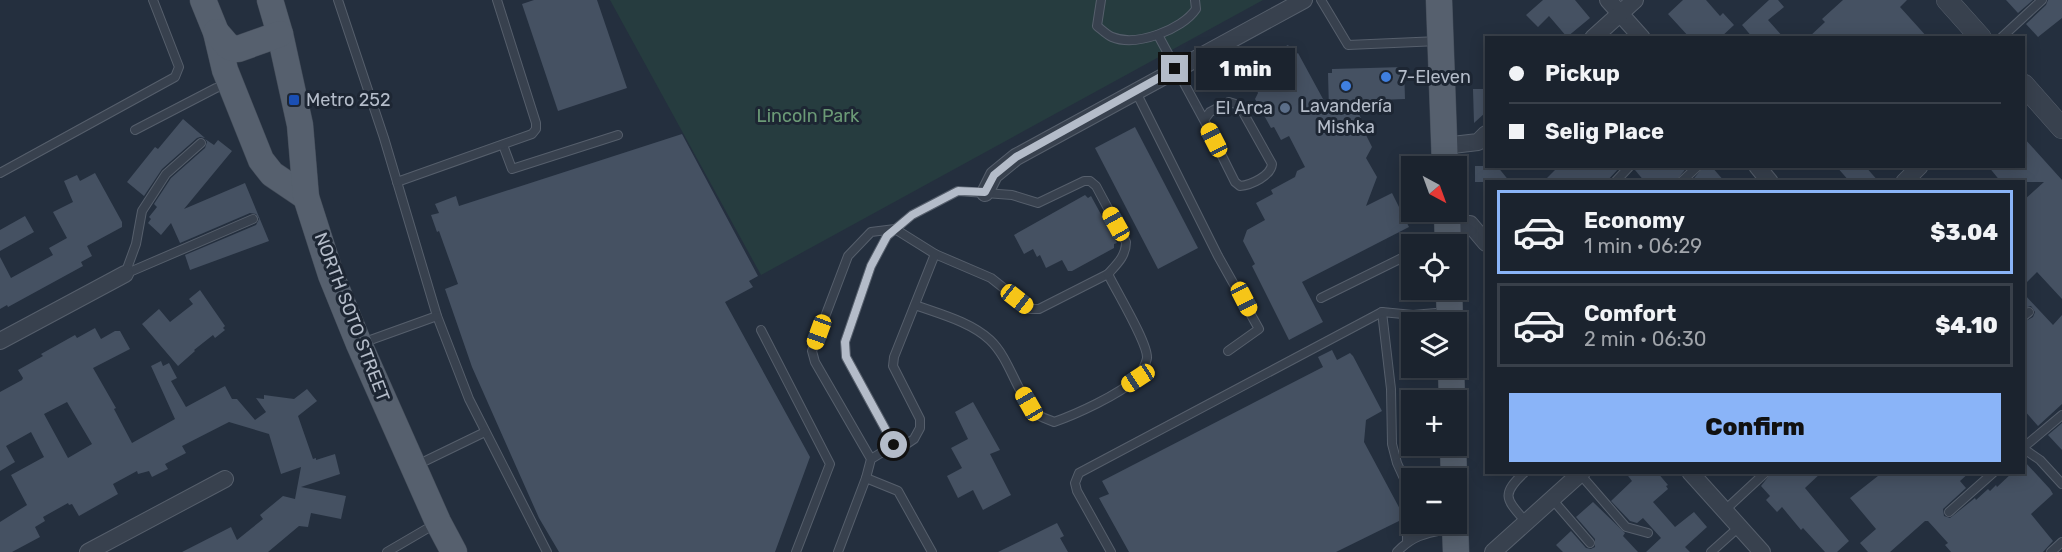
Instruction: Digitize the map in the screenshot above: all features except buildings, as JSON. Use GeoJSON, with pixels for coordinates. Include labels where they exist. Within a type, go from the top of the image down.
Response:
{"type":"FeatureCollection","features":[{"type":"Feature","properties":{"kind":"main road"},"geometry":{"type":"LineString","coordinates":[[203,0],[216,32],[230,84],[261,160],[272,174],[306,198]]}},
{"type":"Feature","properties":{"kind":"main road","name":"NORTH SOTO STREET"},"geometry":{"type":"LineString","coordinates":[[270,0],[300,125],[306,198],[331,274],[359,344],[438,522],[454,552]]}},
{"type":"Feature","properties":{"kind":"main road"},"geometry":{"type":"LineString","coordinates":[[1439,0],[1444,156]]}},
{"type":"Feature","properties":{"kind":"main road"},"geometry":{"type":"LineString","coordinates":[[216,32],[229,47],[238,49],[280,34]]}},
{"type":"Feature","properties":{"kind":"street"},"geometry":{"type":"LineString","coordinates":[[985,192],[994,175],[1016,157],[1304,0]]}},
{"type":"Feature","properties":{"kind":"street"},"geometry":{"type":"LineString","coordinates":[[1608,0],[1640,36]]}},
{"type":"Feature","properties":{"kind":"street"},"geometry":{"type":"LineString","coordinates":[[1595,36],[1635,0]]}},
{"type":"Feature","properties":{"kind":"street"},"geometry":{"type":"LineString","coordinates":[[1947,0],[1979,36]]}},
{"type":"Feature","properties":{"kind":"street"},"geometry":{"type":"LineString","coordinates":[[2025,86],[2062,128]]}},
{"type":"Feature","properties":{"kind":"street"},"geometry":{"type":"LineString","coordinates":[[1444,156],[1478,142],[1485,135]]}},
{"type":"Feature","properties":{"kind":"street"},"geometry":{"type":"LineString","coordinates":[[1759,168],[1768,180]]}},
{"type":"Feature","properties":{"kind":"street"},"geometry":{"type":"LineString","coordinates":[[1906,180],[1918,168]]}},
{"type":"Feature","properties":{"kind":"street"},"geometry":{"type":"LineString","coordinates":[[1447,227],[1470,224],[1485,242]]}},
{"type":"Feature","properties":{"kind":"street"},"geometry":{"type":"LineString","coordinates":[[0,341],[125,274]]}},
{"type":"Feature","properties":{"kind":"street"},"geometry":{"type":"LineString","coordinates":[[1493,552],[1580,474]]}},
{"type":"Feature","properties":{"kind":"street"},"geometry":{"type":"LineString","coordinates":[[1692,474],[1762,552]]}},
{"type":"Feature","properties":{"kind":"street"},"geometry":{"type":"LineString","coordinates":[[88,552],[225,479]]}},
{"type":"Feature","properties":{"kind":"lane"},"geometry":{"type":"LineString","coordinates":[[0,173],[175,77],[179,67],[153,0]]}},
{"type":"Feature","properties":{"kind":"lane"},"geometry":{"type":"LineString","coordinates":[[338,0],[368,89],[437,316],[485,432],[547,552]]}},
{"type":"Feature","properties":{"kind":"lane"},"geometry":{"type":"LineString","coordinates":[[397,182],[504,145],[532,134],[536,129],[497,0]]}},
{"type":"Feature","properties":{"kind":"lane"},"geometry":{"type":"LineString","coordinates":[[1101,0],[1096,26],[1112,37],[1131,40],[1158,35],[1192,16],[1196,9],[1195,0]]}},
{"type":"Feature","properties":{"kind":"lane"},"geometry":{"type":"LineString","coordinates":[[1321,0],[1348,45],[1439,41]]}},
{"type":"Feature","properties":{"kind":"lane"},"geometry":{"type":"LineString","coordinates":[[2003,36],[2042,0]]}},
{"type":"Feature","properties":{"kind":"lane"},"geometry":{"type":"LineString","coordinates":[[1158,35],[1235,182],[1240,186],[1245,186],[1272,170],[1272,164],[1239,105],[1229,102],[1210,111],[1204,120]]}},
{"type":"Feature","properties":{"kind":"lane"},"geometry":{"type":"LineString","coordinates":[[135,130],[216,88],[230,84]]}},
{"type":"Feature","properties":{"kind":"lane"},"geometry":{"type":"LineString","coordinates":[[1136,92],[1218,256],[1259,329],[1228,351]]}},
{"type":"Feature","properties":{"kind":"lane"},"geometry":{"type":"LineString","coordinates":[[504,145],[512,169],[618,135]]}},
{"type":"Feature","properties":{"kind":"lane"},"geometry":{"type":"LineString","coordinates":[[125,274],[136,244],[142,211],[166,174],[201,143]]}},
{"type":"Feature","properties":{"kind":"lane"},"geometry":{"type":"LineString","coordinates":[[1617,180],[1628,168]]}},
{"type":"Feature","properties":{"kind":"lane"},"geometry":{"type":"LineString","coordinates":[[1684,180],[1696,168]]}},
{"type":"Feature","properties":{"kind":"lane"},"geometry":{"type":"LineString","coordinates":[[871,459],[815,362],[812,351],[848,256],[870,232],[895,229],[935,254],[991,278],[1029,309],[1039,309],[1108,274],[1126,251],[1126,242],[1090,181],[1084,181],[1038,203],[1012,195],[958,191],[912,215],[895,229],[887,236],[871,266],[845,342],[846,357],[894,445]]}},
{"type":"Feature","properties":{"kind":"lane"},"geometry":{"type":"LineString","coordinates":[[125,274],[253,219]]}},
{"type":"Feature","properties":{"kind":"lane"},"geometry":{"type":"LineString","coordinates":[[838,552],[871,459],[894,445],[905,445],[914,439],[920,428],[920,419],[893,366],[894,357],[935,254]]}},
{"type":"Feature","properties":{"kind":"lane"},"geometry":{"type":"LineString","coordinates":[[1321,298],[1401,259]]}},
{"type":"Feature","properties":{"kind":"lane"},"geometry":{"type":"LineString","coordinates":[[915,305],[971,327],[990,339],[1029,404],[1039,416],[1054,422],[1118,391],[1138,378],[1147,359],[1144,345],[1108,274]]}},
{"type":"Feature","properties":{"kind":"lane"},"geometry":{"type":"LineString","coordinates":[[1112,552],[1077,491],[1075,483],[1079,473],[1382,312],[1413,315],[1449,308]]}},
{"type":"Feature","properties":{"kind":"lane"},"geometry":{"type":"LineString","coordinates":[[1382,312],[1391,389],[1392,444],[1397,463],[1407,485],[1407,541]]}},
{"type":"Feature","properties":{"kind":"lane"},"geometry":{"type":"LineString","coordinates":[[359,344],[437,316]]}},
{"type":"Feature","properties":{"kind":"lane"},"geometry":{"type":"LineString","coordinates":[[761,330],[830,464],[796,552]]}},
{"type":"Feature","properties":{"kind":"lane"},"geometry":{"type":"LineString","coordinates":[[2025,447],[2062,415]]}},
{"type":"Feature","properties":{"kind":"lane"},"geometry":{"type":"LineString","coordinates":[[414,466],[485,432]]}},
{"type":"Feature","properties":{"kind":"lane"},"geometry":{"type":"LineString","coordinates":[[2025,449],[2040,460],[2062,484]]}},
{"type":"Feature","properties":{"kind":"lane"},"geometry":{"type":"LineString","coordinates":[[1523,474],[1510,486],[1508,494],[1510,504],[1526,522]]}},
{"type":"Feature","properties":{"kind":"lane"},"geometry":{"type":"LineString","coordinates":[[1582,474],[1626,527],[1648,533]]}},
{"type":"Feature","properties":{"kind":"lane"},"geometry":{"type":"LineString","coordinates":[[1724,511],[1764,474]]}},
{"type":"Feature","properties":{"kind":"lane"},"geometry":{"type":"LineString","coordinates":[[1949,512],[1992,474]]}},
{"type":"Feature","properties":{"kind":"lane"},"geometry":{"type":"LineString","coordinates":[[866,478],[898,491],[932,552]]}},
{"type":"Feature","properties":{"kind":"lane"},"geometry":{"type":"LineString","coordinates":[[1552,498],[1590,543]]}},
{"type":"Feature","properties":{"kind":"lane"},"geometry":{"type":"LineString","coordinates":[[387,552],[438,522]]}},
{"type":"Feature","properties":{"kind":"lane"},"geometry":{"type":"LineString","coordinates":[[1711,552],[1739,527]]}},
{"type":"Feature","properties":{"kind":"lane"},"geometry":{"type":"LineString","coordinates":[[1397,552],[1407,541],[1420,535],[1456,534]]}},
{"type":"Feature","properties":{"kind":"lane"},"geometry":{"type":"LineString","coordinates":[[2051,552],[2062,542]]}},
{"type":"Feature","properties":{"kind":"green space","name":"Lincoln Park"},"geometry":{"type":"Polygon","coordinates":[[[610,0],[1263,0],[761,275],[610,0]]]}},
{"type":"Feature","properties":{"kind":"place","name":"7-Eleven"},"geometry":{"type":"Point","coordinates":[1386,77]}},
{"type":"Feature","properties":{"kind":"place","name":"Lavandería Mishka"},"geometry":{"type":"Point","coordinates":[1346,86]}},
{"type":"Feature","properties":{"kind":"place","name":"Metro 252"},"geometry":{"type":"Point","coordinates":[294,100]}},
{"type":"Feature","properties":{"kind":"place","name":"El Arca"},"geometry":{"type":"Point","coordinates":[1285,108]}},
{"type":"Feature","properties":{"kind":"route"},"geometry":{"type":"LineString","coordinates":[[894,445],[846,357],[845,342],[871,266],[887,236],[912,215],[958,191],[985,192],[994,175],[1016,157],[1175,69]]}}]}
